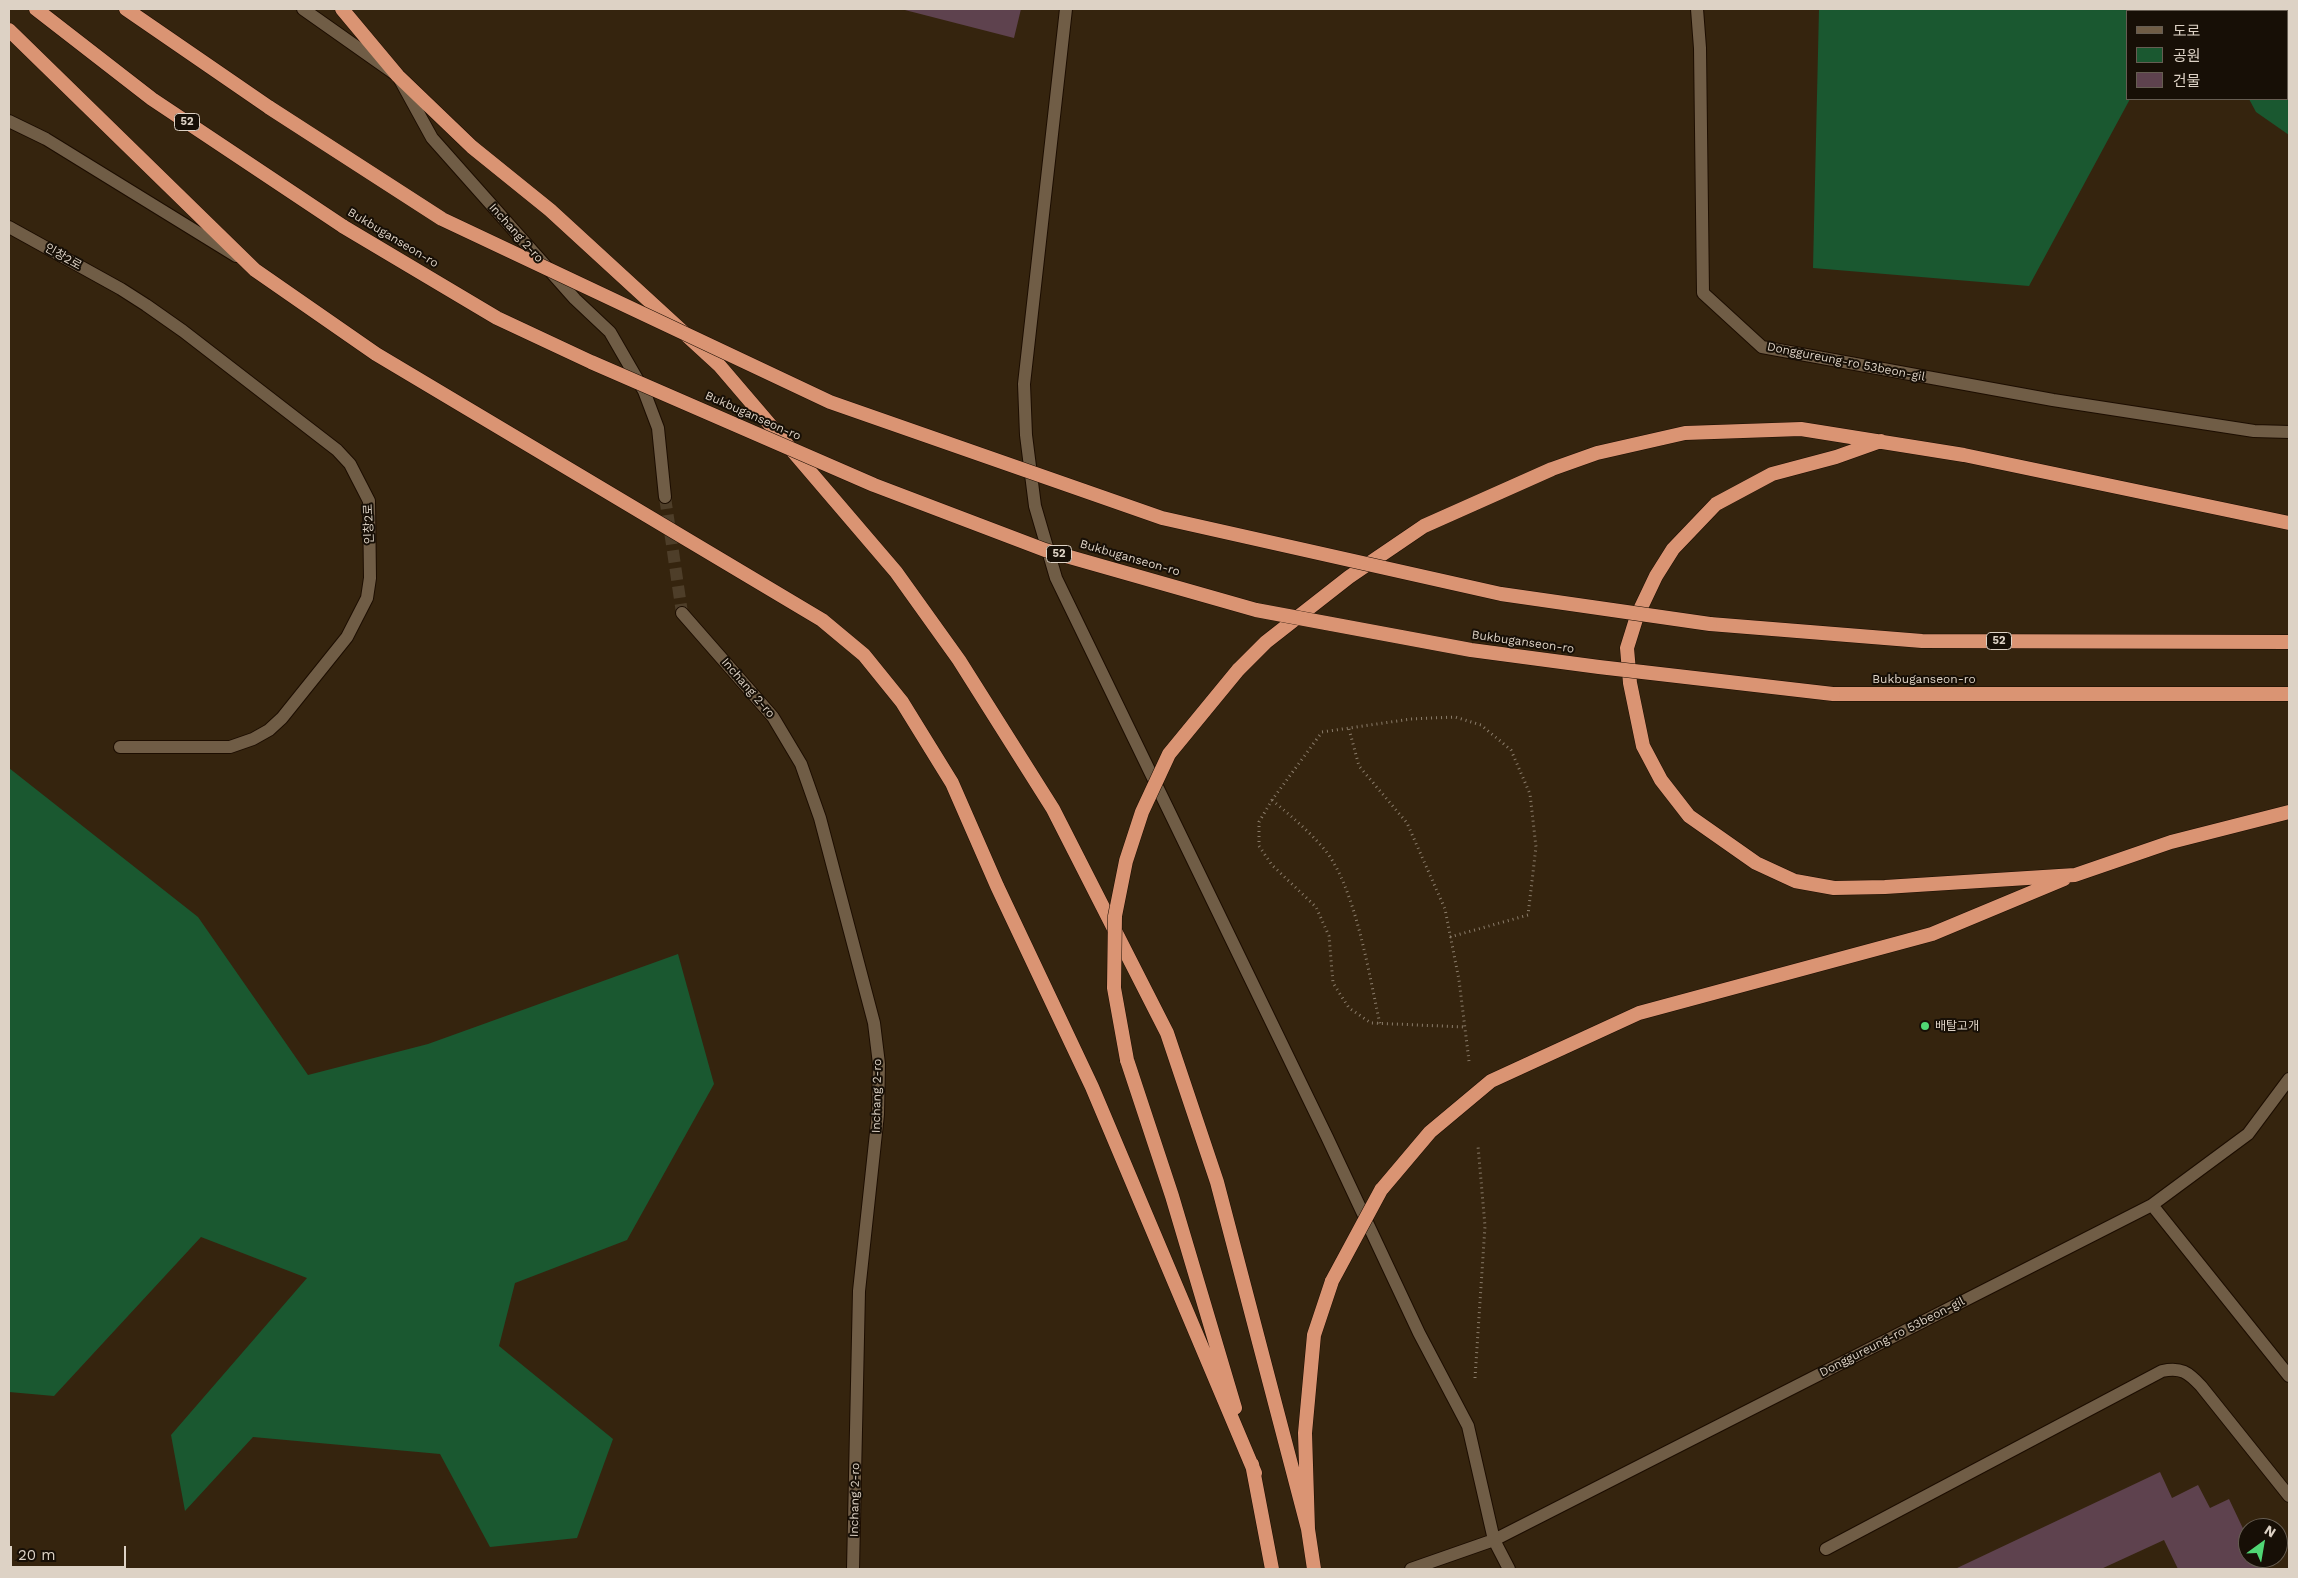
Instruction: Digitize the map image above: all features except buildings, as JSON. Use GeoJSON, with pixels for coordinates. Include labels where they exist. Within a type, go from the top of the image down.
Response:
{"type":"FeatureCollection","features":[{"type":"Feature","properties":{"kind":"highway","name":"Bukbuganseon-ro"},"geometry":{"type":"LineString","coordinates":[[36,9],[152,99],[344,227],[497,318],[574,354],[874,485],[1045,550],[1256,610],[1471,650],[1833,694],[2289,694]]}},
{"type":"Feature","properties":{"kind":"highway","name":"52"},"geometry":{"type":"LineString","coordinates":[[126,9],[270,108],[442,219],[830,402],[1162,518],[1500,594],[1710,624],[1922,641],[2289,642]]}},
{"type":"Feature","properties":{"kind":"highway"},"geometry":{"type":"LineString","coordinates":[[342,9],[398,76],[472,147],[550,210],[719,365],[896,572],[959,660],[1048,800],[1167,1033],[1216,1182],[1308,1529],[1314,1569]]}},
{"type":"Feature","properties":{"kind":"highway"},"geometry":{"type":"LineString","coordinates":[[9,30],[246,262],[376,354],[662,522],[822,620],[864,655],[902,702],[952,783],[997,886],[1092,1087],[1254,1473]]}},
{"type":"Feature","properties":{"kind":"highway"},"geometry":{"type":"LineString","coordinates":[[1272,1569],[1254,1473],[1172,1196],[1127,1060],[1114,988],[1116,916],[1126,861],[1142,812],[1168,754],[1238,670],[1266,642],[1349,577],[1424,526],[1500,491],[1570,462],[1639,442],[1684,433],[1802,429],[1964,455],[2289,523]]}},
{"type":"Feature","properties":{"kind":"highway"},"geometry":{"type":"LineString","coordinates":[[1881,441],[1836,457],[1772,474],[1749,485],[1716,504],[1673,549],[1656,576],[1637,616],[1627,648],[1630,683],[1643,746],[1661,780],[1689,816],[1756,863],[1795,881],[1834,888],[1885,887],[2075,875]]}},
{"type":"Feature","properties":{"kind":"highway"},"geometry":{"type":"LineString","coordinates":[[1308,1529],[1305,1433],[1314,1335],[1332,1281],[1382,1190],[1430,1132],[1491,1081],[1639,1013],[1932,934],[2075,875],[2171,842],[2289,812]]}},
{"type":"Feature","properties":{"kind":"street","name":"Inchang 2-ro"},"geometry":{"type":"LineString","coordinates":[[303,9],[398,76],[432,138],[575,298],[610,332],[644,391],[658,428],[665,497]]}},
{"type":"Feature","properties":{"kind":"street"},"geometry":{"type":"LineString","coordinates":[[1066,9],[1024,384],[1026,435],[1035,506],[1056,578],[1327,1137],[1419,1333],[1468,1426],[1494,1540],[1509,1569]]}},
{"type":"Feature","properties":{"kind":"street","name":"Donggureung-ro 53beon-gil"},"geometry":{"type":"LineString","coordinates":[[1697,9],[1700,48],[1703,293],[1762,347],[2053,400],[2254,431],[2289,432]]}},
{"type":"Feature","properties":{"kind":"street"},"geometry":{"type":"LineString","coordinates":[[9,122],[46,139],[246,262]]}},
{"type":"Feature","properties":{"kind":"street","name":"인창2로"},"geometry":{"type":"LineString","coordinates":[[9,227],[121,289],[183,331],[337,450],[350,464],[369,501],[370,578],[367,598],[347,637],[297,700],[269,730],[253,739],[230,747],[120,747]]}},
{"type":"Feature","properties":{"kind":"street","name":"Inchang 2-ro"},"geometry":{"type":"LineString","coordinates":[[682,613],[773,717],[801,764],[820,818],[874,1023],[879,1064],[878,1114],[859,1290],[853,1569]]}},
{"type":"Feature","properties":{"kind":"street","name":"Donggureung-ro 53beon-gil"},"geometry":{"type":"LineString","coordinates":[[1411,1569],[1494,1540],[2152,1205],[2248,1134],[2289,1079]]}},
{"type":"Feature","properties":{"kind":"street"},"geometry":{"type":"LineString","coordinates":[[2152,1205],[2289,1376]]}},
{"type":"Feature","properties":{"kind":"street"},"geometry":{"type":"LineString","coordinates":[[1826,1549],[2162,1371],[2174,1368],[2184,1371],[2197,1382],[2289,1496]]}},
{"type":"Feature","properties":{"kind":"path"},"geometry":{"type":"LineString","coordinates":[[1450,937],[1528,915],[1536,847],[1530,794],[1511,750],[1481,725],[1456,717],[1411,719],[1322,732],[1272,800],[1259,822],[1259,846],[1272,864],[1316,907],[1329,936],[1333,983],[1349,1008],[1370,1024],[1465,1027]]}},
{"type":"Feature","properties":{"kind":"path"},"geometry":{"type":"LineString","coordinates":[[1349,729],[1359,766],[1407,823],[1445,909],[1459,980],[1469,1061]]}},
{"type":"Feature","properties":{"kind":"path"},"geometry":{"type":"LineString","coordinates":[[1272,800],[1300,823],[1326,851],[1344,886],[1358,926],[1380,1024]]}},
{"type":"Feature","properties":{"kind":"path"},"geometry":{"type":"LineString","coordinates":[[1468,1426],[1477,1360],[1485,1226],[1478,1146]]}},
{"type":"Feature","properties":{"kind":"green space"},"geometry":{"type":"Polygon","coordinates":[[[1819,9],[2179,9],[2126,10],[2126,100],[2129,100],[2029,286],[1813,268],[1819,9]]]}},
{"type":"Feature","properties":{"kind":"green space"},"geometry":{"type":"Polygon","coordinates":[[[2289,9],[2289,135],[2256,112],[2250,100],[2288,100],[2288,10],[2208,10],[2289,9]]]}},
{"type":"Feature","properties":{"kind":"green space"},"geometry":{"type":"Polygon","coordinates":[[[9,768],[198,917],[308,1075],[428,1044],[678,954],[714,1084],[627,1240],[515,1283],[499,1346],[613,1439],[577,1538],[490,1547],[440,1454],[253,1437],[185,1511],[171,1435],[307,1278],[201,1237],[54,1396],[9,1392],[9,768]]]}},
{"type":"Feature","properties":{"kind":"tunnel"},"geometry":{"type":"LineString","coordinates":[[665,497],[682,613]]}},
{"type":"Feature","properties":{"kind":"place","name":"배탈고개"},"geometry":{"type":"Point","coordinates":[1925,1026]}}]}
